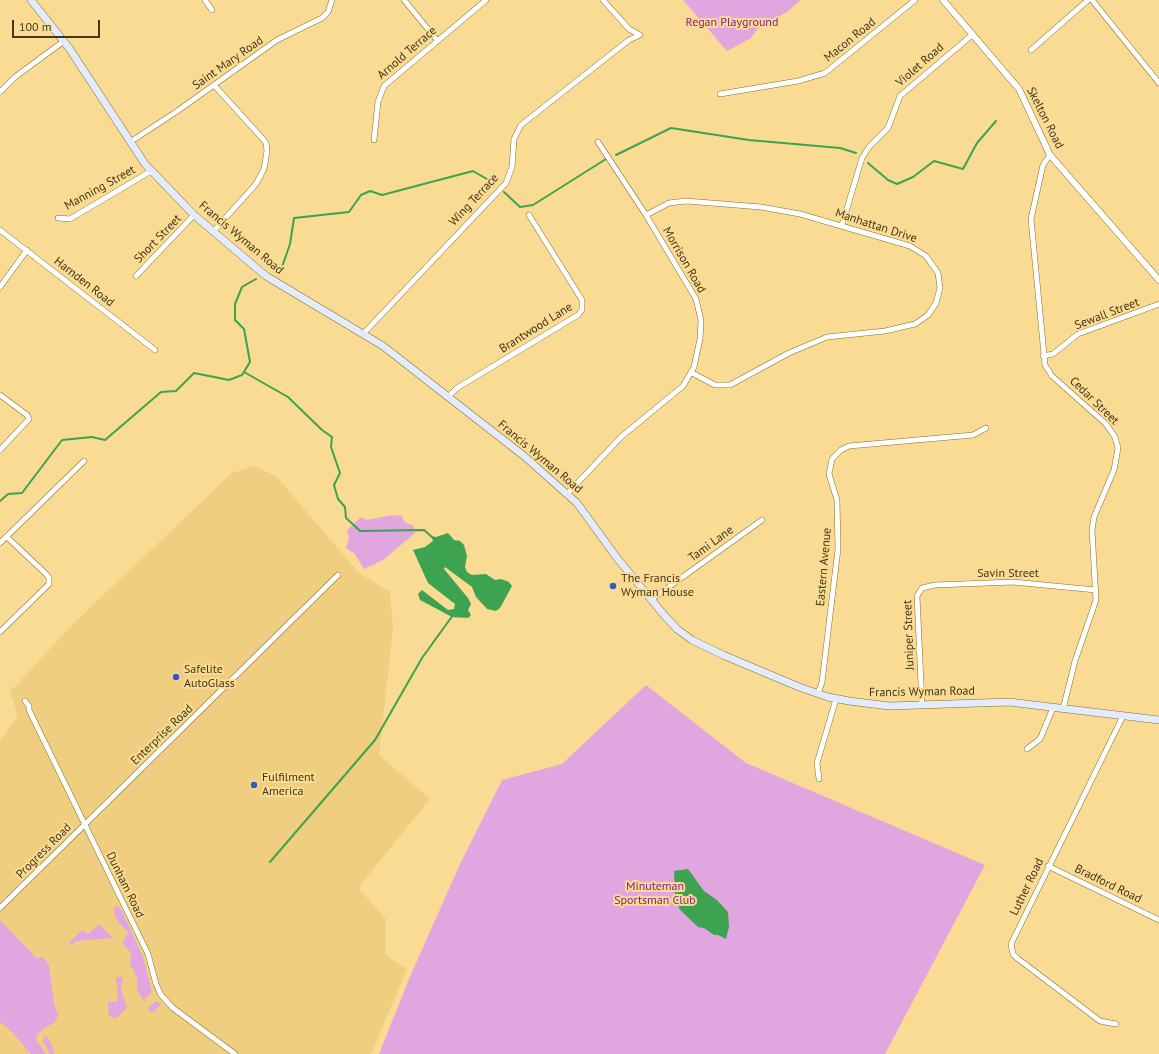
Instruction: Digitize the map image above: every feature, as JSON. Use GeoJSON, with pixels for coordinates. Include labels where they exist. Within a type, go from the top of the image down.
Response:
{"type":"FeatureCollection","features":[{"type":"Feature","properties":{"kind":"main road","name":"Francis Wyman Road"},"geometry":{"type":"LineString","coordinates":[[31,0],[64,41],[95,85],[130,142],[151,171],[194,215],[271,280],[364,333],[383,346],[449,396],[568,493],[585,512],[613,552],[674,626],[697,643],[818,694],[836,699],[883,706],[1001,702],[1159,720]]}},
{"type":"Feature","properties":{"kind":"street"},"geometry":{"type":"LineString","coordinates":[[205,0],[212,10]]}},
{"type":"Feature","properties":{"kind":"street","name":"Saint Mary Road"},"geometry":{"type":"LineString","coordinates":[[130,142],[277,40],[322,18],[328,12],[332,0]]}},
{"type":"Feature","properties":{"kind":"street"},"geometry":{"type":"LineString","coordinates":[[404,0],[437,40]]}},
{"type":"Feature","properties":{"kind":"street","name":"Arnold Terrace"},"geometry":{"type":"LineString","coordinates":[[374,140],[378,102],[384,86],[486,0]]}},
{"type":"Feature","properties":{"kind":"street","name":"Wing Terrace"},"geometry":{"type":"LineString","coordinates":[[364,333],[506,183],[512,167],[514,139],[521,125],[629,40],[640,35],[629,29],[603,0]]}},
{"type":"Feature","properties":{"kind":"street","name":"Macon Road"},"geometry":{"type":"LineString","coordinates":[[720,94],[819,76],[838,64],[915,0]]}},
{"type":"Feature","properties":{"kind":"street","name":"Skelton Road"},"geometry":{"type":"LineString","coordinates":[[943,0],[1019,89],[1050,155],[1159,280]]}},
{"type":"Feature","properties":{"kind":"street"},"geometry":{"type":"LineString","coordinates":[[1031,50],[1088,0]]}},
{"type":"Feature","properties":{"kind":"street"},"geometry":{"type":"LineString","coordinates":[[1092,0],[1159,83]]}},
{"type":"Feature","properties":{"kind":"street","name":"Violet Road"},"geometry":{"type":"LineString","coordinates":[[842,225],[862,158],[872,144],[888,128],[900,96],[972,35]]}},
{"type":"Feature","properties":{"kind":"street"},"geometry":{"type":"LineString","coordinates":[[0,92],[15,77],[64,41]]}},
{"type":"Feature","properties":{"kind":"street"},"geometry":{"type":"LineString","coordinates":[[213,232],[256,184],[264,169],[268,151],[262,138],[214,85]]}},
{"type":"Feature","properties":{"kind":"street","name":"Morrison Road"},"geometry":{"type":"LineString","coordinates":[[568,493],[608,449],[627,431],[670,398],[683,386],[692,373],[701,332],[698,302],[646,215],[598,142]]}},
{"type":"Feature","properties":{"kind":"street","name":"Cedar Street"},"geometry":{"type":"LineString","coordinates":[[1050,155],[1043,165],[1031,219],[1043,356],[1046,368],[1050,373],[1102,420],[1114,434],[1118,446],[1116,463],[1098,504],[1093,524],[1096,590],[1094,609],[1075,661],[1063,709]]}},
{"type":"Feature","properties":{"kind":"street","name":"Manning Street"},"geometry":{"type":"LineString","coordinates":[[58,218],[71,218],[151,171]]}},
{"type":"Feature","properties":{"kind":"street","name":"Manhattan Drive"},"geometry":{"type":"LineString","coordinates":[[646,215],[669,203],[690,201],[774,209],[809,216],[910,246],[931,261],[938,273],[940,288],[936,303],[928,315],[919,322],[885,331],[834,336],[819,340],[730,385],[721,386],[713,384],[692,373]]}},
{"type":"Feature","properties":{"kind":"street","name":"Short Street"},"geometry":{"type":"LineString","coordinates":[[136,276],[194,215]]}},
{"type":"Feature","properties":{"kind":"street","name":"Brantwood Lane"},"geometry":{"type":"LineString","coordinates":[[449,396],[457,388],[578,315],[582,310],[582,300],[529,215]]}},
{"type":"Feature","properties":{"kind":"street","name":"Harnden Road"},"geometry":{"type":"LineString","coordinates":[[0,230],[155,350]]}},
{"type":"Feature","properties":{"kind":"street"},"geometry":{"type":"LineString","coordinates":[[0,287],[27,250]]}},
{"type":"Feature","properties":{"kind":"street","name":"Sewall Street"},"geometry":{"type":"LineString","coordinates":[[1043,356],[1053,354],[1078,334],[1159,304]]}},
{"type":"Feature","properties":{"kind":"street"},"geometry":{"type":"LineString","coordinates":[[0,395],[27,415],[29,420],[0,450]]}},
{"type":"Feature","properties":{"kind":"street","name":"Eastern Avenue"},"geometry":{"type":"LineString","coordinates":[[818,694],[822,682],[838,549],[837,505],[829,474],[832,459],[841,450],[849,446],[973,435],[986,428]]}},
{"type":"Feature","properties":{"kind":"street"},"geometry":{"type":"LineString","coordinates":[[0,543],[84,461]]}},
{"type":"Feature","properties":{"kind":"street","name":"Tami Lane"},"geometry":{"type":"LineString","coordinates":[[652,599],[762,520]]}},
{"type":"Feature","properties":{"kind":"street"},"geometry":{"type":"LineString","coordinates":[[0,632],[49,584],[49,578],[46,574],[6,537]]}},
{"type":"Feature","properties":{"kind":"street","name":"Enterprise Road"},"geometry":{"type":"LineString","coordinates":[[84,824],[338,575]]}},
{"type":"Feature","properties":{"kind":"street","name":"Savin Street"},"geometry":{"type":"LineString","coordinates":[[920,590],[924,587],[934,586],[1013,582],[1096,590]]}},
{"type":"Feature","properties":{"kind":"street","name":"Juniper Street"},"geometry":{"type":"LineString","coordinates":[[920,590],[917,596],[922,705]]}},
{"type":"Feature","properties":{"kind":"street"},"geometry":{"type":"LineString","coordinates":[[820,779],[817,765],[836,699]]}},
{"type":"Feature","properties":{"kind":"street","name":"Dunham Road"},"geometry":{"type":"LineString","coordinates":[[25,701],[29,706],[84,824],[148,954],[156,984],[161,995],[173,1008],[236,1054]]}},
{"type":"Feature","properties":{"kind":"street"},"geometry":{"type":"LineString","coordinates":[[1027,749],[1040,739],[1054,708]]}},
{"type":"Feature","properties":{"kind":"street","name":"Luther Road"},"geometry":{"type":"LineString","coordinates":[[1116,1024],[1100,1022],[1013,954],[1012,941],[1123,716]]}},
{"type":"Feature","properties":{"kind":"street","name":"Progress Road"},"geometry":{"type":"LineString","coordinates":[[0,908],[84,824]]}},
{"type":"Feature","properties":{"kind":"street","name":"Bradford Road"},"geometry":{"type":"LineString","coordinates":[[1048,866],[1159,920]]}},
{"type":"Feature","properties":{"kind":"shaded area"},"geometry":{"type":"Polygon","coordinates":[[[254,466],[276,476],[359,573],[390,592],[393,628],[379,755],[430,799],[358,888],[386,919],[385,955],[407,969],[371,1054],[0,1054],[0,741],[18,716],[10,692],[74,623],[232,473],[254,466]]]}},
{"type":"Feature","properties":{"kind":"shaded area"},"geometry":{"type":"Polygon","coordinates":[[[448,533],[454,540],[460,541],[464,545],[467,556],[465,567],[467,572],[472,575],[486,574],[495,580],[501,579],[509,582],[512,586],[500,608],[496,611],[487,609],[476,597],[472,587],[445,567],[444,569],[468,598],[471,604],[468,610],[471,615],[468,618],[452,617],[420,600],[418,594],[422,590],[448,610],[454,609],[455,604],[428,583],[413,550],[425,547],[433,541],[431,536],[436,537],[448,533]]]}},
{"type":"Feature","properties":{"kind":"shaded area"},"geometry":{"type":"Polygon","coordinates":[[[688,869],[704,891],[717,900],[728,912],[729,927],[726,939],[718,935],[714,935],[704,928],[698,927],[680,910],[675,898],[674,871],[688,869]]]}},
{"type":"Feature","properties":{"kind":"green space","name":"Regan Playground"},"geometry":{"type":"Polygon","coordinates":[[[683,0],[801,0],[787,12],[758,28],[751,38],[727,51],[683,0]]]}},
{"type":"Feature","properties":{"kind":"green space"},"geometry":{"type":"Polygon","coordinates":[[[392,515],[402,516],[405,523],[413,525],[415,533],[383,560],[364,569],[355,554],[346,548],[349,538],[347,530],[361,517],[367,520],[392,515]]]}},
{"type":"Feature","properties":{"kind":"green space","name":"Minuteman Sportsman Club"},"geometry":{"type":"Polygon","coordinates":[[[646,685],[746,763],[985,865],[885,1054],[379,1054],[409,979],[461,862],[502,780],[562,764],[646,685]]]}},
{"type":"Feature","properties":{"kind":"green space"},"geometry":{"type":"Polygon","coordinates":[[[114,907],[119,907],[122,911],[143,957],[152,992],[144,1001],[137,990],[137,978],[130,964],[131,953],[123,944],[123,940],[129,933],[119,923],[113,911],[114,907]]]}},
{"type":"Feature","properties":{"kind":"green space"},"geometry":{"type":"Polygon","coordinates":[[[0,920],[37,959],[43,957],[49,965],[54,1004],[58,1015],[55,1022],[43,1029],[37,1035],[36,1040],[46,1054],[31,1054],[12,1032],[0,1022],[0,920]]]}},
{"type":"Feature","properties":{"kind":"green space"},"geometry":{"type":"Polygon","coordinates":[[[99,924],[113,938],[77,941],[69,946],[70,942],[81,931],[83,930],[88,934],[99,924]]]}},
{"type":"Feature","properties":{"kind":"green space"},"geometry":{"type":"Polygon","coordinates":[[[116,977],[123,977],[121,990],[127,1008],[116,1018],[109,1016],[108,1002],[118,1002],[116,977]]]}},
{"type":"Feature","properties":{"kind":"green space"},"geometry":{"type":"Polygon","coordinates":[[[156,1001],[161,1005],[152,1013],[148,1008],[156,1001]]]}},
{"type":"Feature","properties":{"kind":"green space"},"geometry":{"type":"Polygon","coordinates":[[[44,1036],[47,1037],[52,1045],[54,1054],[50,1054],[43,1041],[44,1036]]]}},
{"type":"Feature","properties":{"kind":"waterway"},"geometry":{"type":"LineString","coordinates":[[868,163],[888,180],[897,184],[913,177],[934,161],[963,169],[977,143],[996,121]]}},
{"type":"Feature","properties":{"kind":"waterway"},"geometry":{"type":"LineString","coordinates":[[616,155],[671,128],[749,140],[840,148],[856,153]]}},
{"type":"Feature","properties":{"kind":"waterway"},"geometry":{"type":"LineString","coordinates":[[504,192],[520,207],[533,205],[606,159]]}},
{"type":"Feature","properties":{"kind":"waterway"},"geometry":{"type":"LineString","coordinates":[[270,267],[282,267],[290,244],[294,218],[349,212],[361,195],[370,191],[382,195],[473,171],[492,182]]}},
{"type":"Feature","properties":{"kind":"waterway"},"geometry":{"type":"LineString","coordinates":[[0,501],[8,494],[22,493],[62,440],[92,437],[105,440],[161,392],[176,391],[194,373],[229,380],[242,375],[250,362],[244,329],[235,320],[235,304],[242,287],[256,279]]}},
{"type":"Feature","properties":{"kind":"waterway"},"geometry":{"type":"LineString","coordinates":[[244,372],[288,397],[322,430],[332,437],[331,447],[340,473],[334,485],[338,499],[345,507],[346,518],[360,531],[424,530],[432,537]]}},
{"type":"Feature","properties":{"kind":"waterway"},"geometry":{"type":"LineString","coordinates":[[270,862],[375,740],[422,658],[453,615]]}},
{"type":"Feature","properties":{"kind":"place","name":"The Francis Wyman House"},"geometry":{"type":"Point","coordinates":[613,586]}},
{"type":"Feature","properties":{"kind":"place","name":"Safelite AutoGlass"},"geometry":{"type":"Point","coordinates":[176,677]}},
{"type":"Feature","properties":{"kind":"place","name":"Fulfilment America"},"geometry":{"type":"Point","coordinates":[254,785]}}]}
